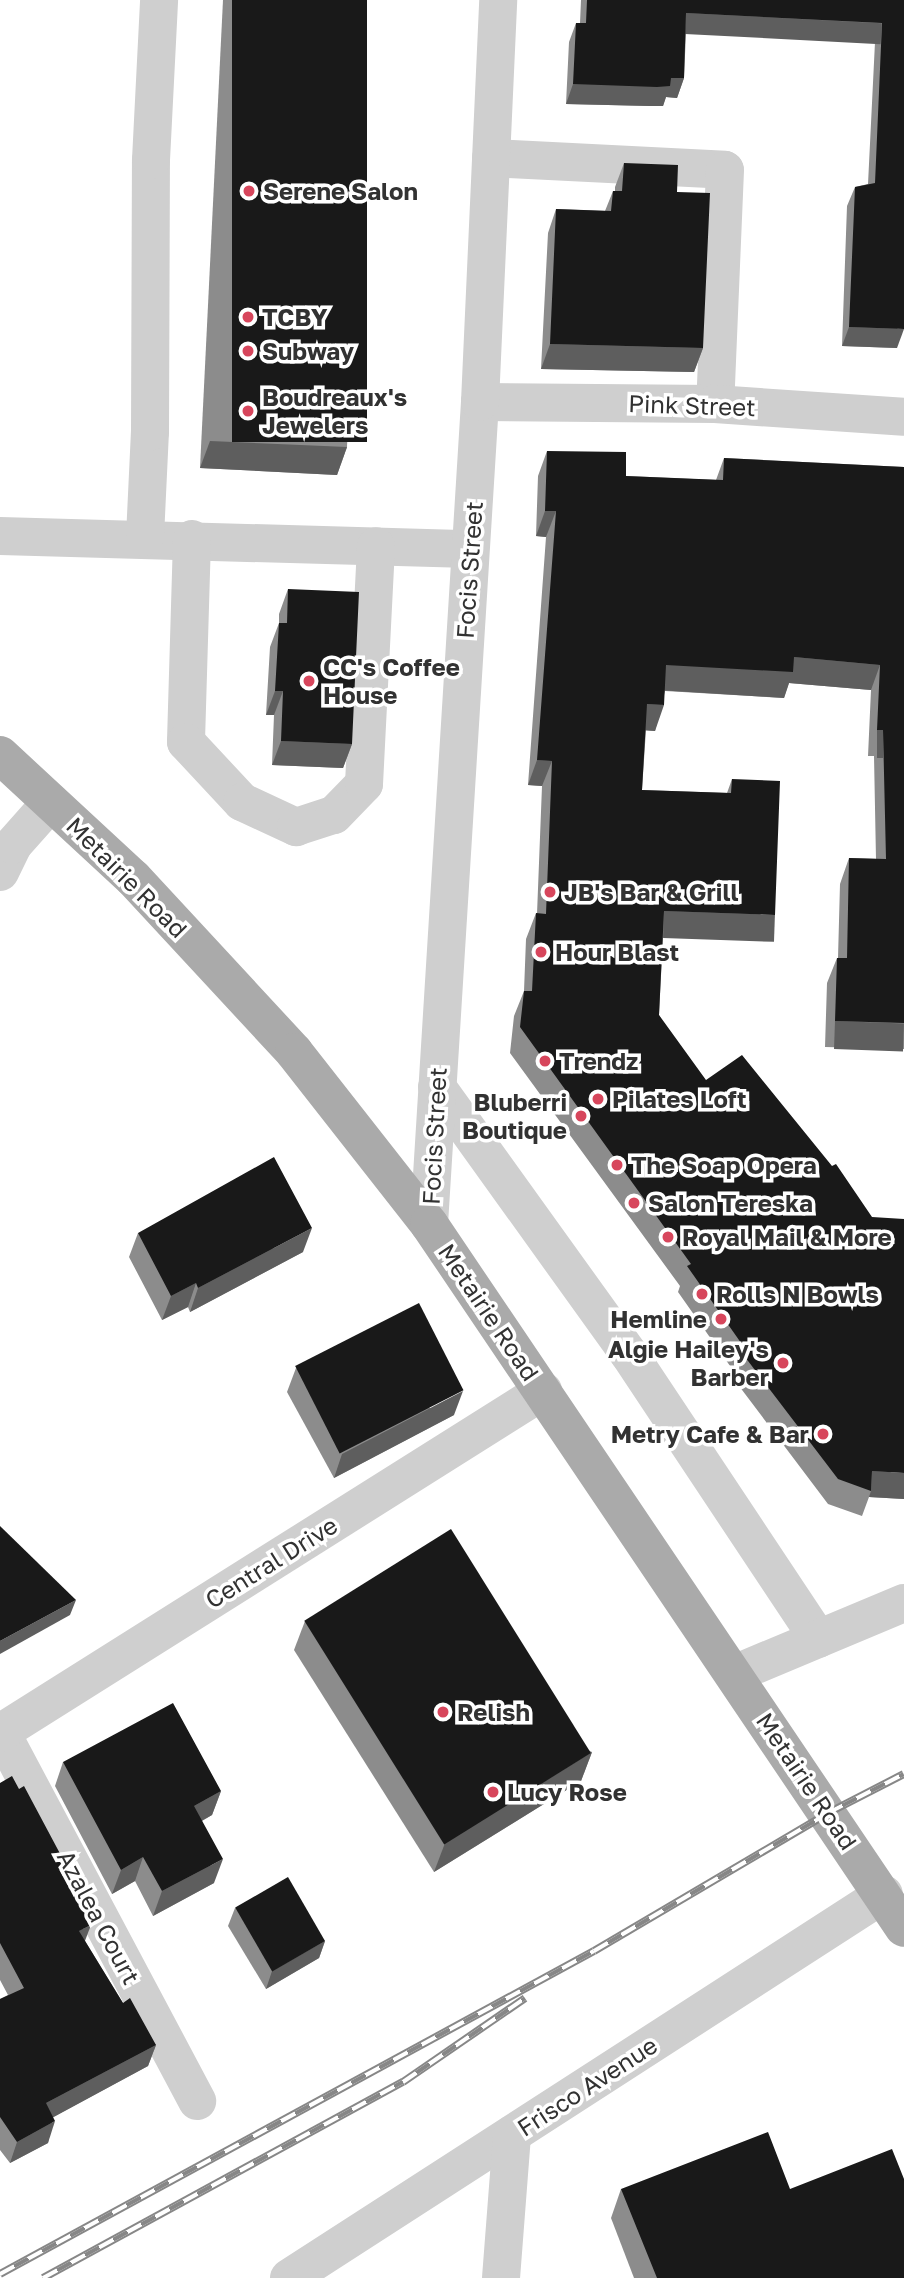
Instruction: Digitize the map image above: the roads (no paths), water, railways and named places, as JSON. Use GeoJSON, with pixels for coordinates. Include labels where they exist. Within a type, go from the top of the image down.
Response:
{"type":"FeatureCollection","features":[{"type":"Feature","properties":{"kind":"main road","name":"Metairie Road"},"geometry":{"type":"LineString","coordinates":[[0,755],[133,878],[294,1052],[429,1224],[898,1916]]}},
{"type":"Feature","properties":{"kind":"street"},"geometry":{"type":"LineString","coordinates":[[145,537],[150,432],[151,160],[159,0]]}},
{"type":"Feature","properties":{"kind":"street","name":"Focis Street"},"geometry":{"type":"LineString","coordinates":[[429,1224],[480,402],[498,0]]}},
{"type":"Feature","properties":{"kind":"street"},"geometry":{"type":"LineString","coordinates":[[491,158],[726,170],[715,404]]}},
{"type":"Feature","properties":{"kind":"street","name":"Pink Street"},"geometry":{"type":"LineString","coordinates":[[480,402],[715,404],[904,417]]}},
{"type":"Feature","properties":{"kind":"street"},"geometry":{"type":"LineString","coordinates":[[0,536],[145,537],[470,549]]}},
{"type":"Feature","properties":{"kind":"street"},"geometry":{"type":"LineString","coordinates":[[192,539],[186,742],[242,802],[296,827],[334,815],[364,784],[376,547]]}},
{"type":"Feature","properties":{"kind":"street"},"geometry":{"type":"LineString","coordinates":[[0,872],[13,845],[51,802]]}},
{"type":"Feature","properties":{"kind":"street"},"geometry":{"type":"LineString","coordinates":[[437,1087],[629,1354],[818,1639]]}},
{"type":"Feature","properties":{"kind":"street","name":"Central Drive"},"geometry":{"type":"LineString","coordinates":[[0,1733],[543,1391]]}},
{"type":"Feature","properties":{"kind":"street"},"geometry":{"type":"LineString","coordinates":[[734,1674],[904,1603]]}},
{"type":"Feature","properties":{"kind":"street","name":"Azalea Court"},"geometry":{"type":"LineString","coordinates":[[0,1733],[197,2101]]}},
{"type":"Feature","properties":{"kind":"street","name":"Frisco Avenue"},"geometry":{"type":"LineString","coordinates":[[289,2278],[512,2134],[898,1916]]}},
{"type":"Feature","properties":{"kind":"street"},"geometry":{"type":"LineString","coordinates":[[501,2278],[512,2134]]}},
{"type":"Feature","properties":{"kind":"railway"},"geometry":{"type":"LineString","coordinates":[[0,2274],[594,1951],[828,1813],[904,1774]]}},
{"type":"Feature","properties":{"kind":"railway"},"geometry":{"type":"LineString","coordinates":[[43,2278],[403,2082],[525,1998]]}},
{"type":"Feature","properties":{"kind":"place","name":"Serene Salon"},"geometry":{"type":"Point","coordinates":[249,191]}},
{"type":"Feature","properties":{"kind":"place","name":"TCBY"},"geometry":{"type":"Point","coordinates":[248,317]}},
{"type":"Feature","properties":{"kind":"place","name":"Subway"},"geometry":{"type":"Point","coordinates":[248,351]}},
{"type":"Feature","properties":{"kind":"place","name":"Boudreaux's Jewelers"},"geometry":{"type":"Point","coordinates":[248,411]}},
{"type":"Feature","properties":{"kind":"place","name":"CC's Coffee House"},"geometry":{"type":"Point","coordinates":[309,681]}},
{"type":"Feature","properties":{"kind":"place","name":"JB's Bar & Grill"},"geometry":{"type":"Point","coordinates":[550,892]}},
{"type":"Feature","properties":{"kind":"place","name":"Hour Blast"},"geometry":{"type":"Point","coordinates":[541,952]}},
{"type":"Feature","properties":{"kind":"place","name":"Trendz"},"geometry":{"type":"Point","coordinates":[545,1061]}},
{"type":"Feature","properties":{"kind":"place","name":"Pilates Loft"},"geometry":{"type":"Point","coordinates":[598,1099]}},
{"type":"Feature","properties":{"kind":"place","name":"Bluberri Boutique"},"geometry":{"type":"Point","coordinates":[581,1116]}},
{"type":"Feature","properties":{"kind":"place","name":"The Soap Opera"},"geometry":{"type":"Point","coordinates":[617,1165]}},
{"type":"Feature","properties":{"kind":"place","name":"Salon Tereska"},"geometry":{"type":"Point","coordinates":[634,1203]}},
{"type":"Feature","properties":{"kind":"place","name":"Royal Mail & More"},"geometry":{"type":"Point","coordinates":[668,1237]}},
{"type":"Feature","properties":{"kind":"place","name":"Rolls N Bowls"},"geometry":{"type":"Point","coordinates":[702,1294]}},
{"type":"Feature","properties":{"kind":"place","name":"Hemline"},"geometry":{"type":"Point","coordinates":[721,1319]}},
{"type":"Feature","properties":{"kind":"place","name":"Algie Hailey's Barber"},"geometry":{"type":"Point","coordinates":[783,1363]}},
{"type":"Feature","properties":{"kind":"place","name":"Metry Cafe & Bar"},"geometry":{"type":"Point","coordinates":[823,1434]}},
{"type":"Feature","properties":{"kind":"place","name":"Relish"},"geometry":{"type":"Point","coordinates":[443,1712]}},
{"type":"Feature","properties":{"kind":"place","name":"Lucy Rose"},"geometry":{"type":"Point","coordinates":[493,1792]}}]}
